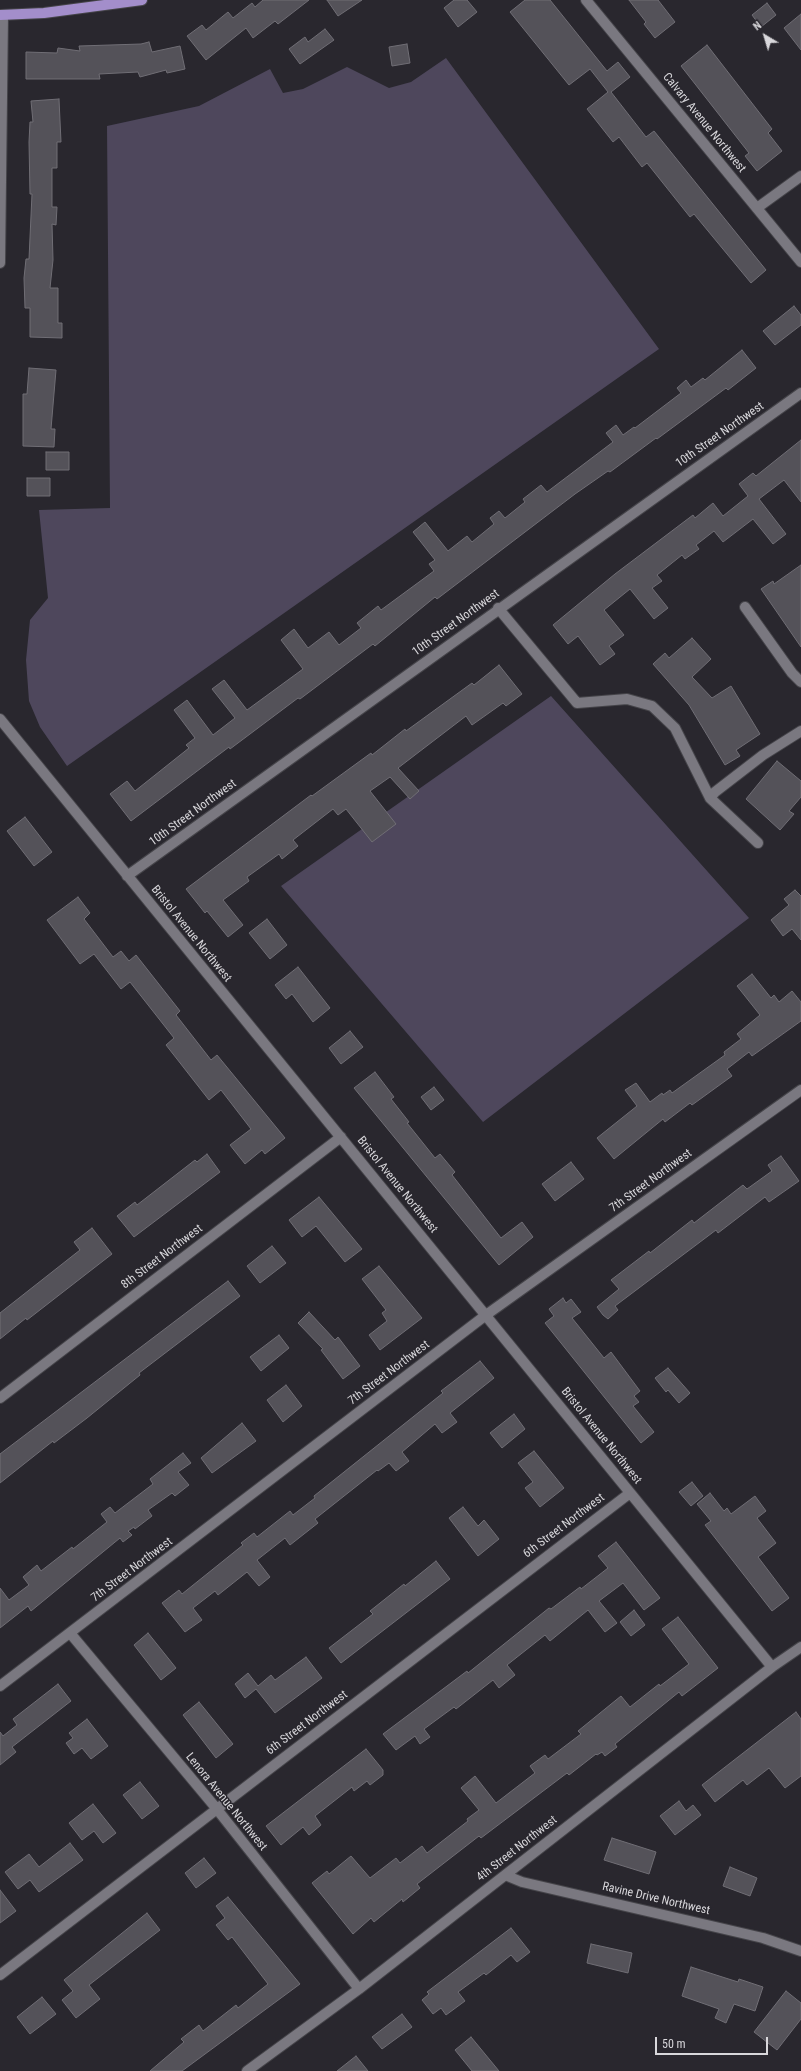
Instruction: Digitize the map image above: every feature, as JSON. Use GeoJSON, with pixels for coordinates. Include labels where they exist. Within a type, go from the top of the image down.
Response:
{"type":"FeatureCollection","features":[{"type":"Feature","properties":{"kind":"main road"},"geometry":{"type":"LineString","coordinates":[[1,15],[44,13],[142,0]]}},
{"type":"Feature","properties":{"kind":"street","name":"Calvary Avenue Northwest"},"geometry":{"type":"LineString","coordinates":[[586,0],[801,262]]}},
{"type":"Feature","properties":{"kind":"street"},"geometry":{"type":"LineString","coordinates":[[0,263],[1,15]]}},
{"type":"Feature","properties":{"kind":"street"},"geometry":{"type":"LineString","coordinates":[[757,208],[801,176]]}},
{"type":"Feature","properties":{"kind":"street","name":"10th Street Northwest"},"geometry":{"type":"LineString","coordinates":[[127,876],[498,608],[801,393]]}},
{"type":"Feature","properties":{"kind":"street"},"geometry":{"type":"LineString","coordinates":[[745,607],[792,674],[801,682]]}},
{"type":"Feature","properties":{"kind":"street"},"geometry":{"type":"LineString","coordinates":[[498,608],[577,703],[628,699],[652,706],[675,728],[710,798],[758,844]]}},
{"type":"Feature","properties":{"kind":"street","name":"Bristol Avenue Northwest"},"geometry":{"type":"LineString","coordinates":[[0,719],[772,1667]]}},
{"type":"Feature","properties":{"kind":"street"},"geometry":{"type":"LineString","coordinates":[[710,798],[715,792],[763,755],[801,731]]}},
{"type":"Feature","properties":{"kind":"street","name":"7th Street Northwest"},"geometry":{"type":"LineString","coordinates":[[0,1686],[486,1315],[801,1090]]}},
{"type":"Feature","properties":{"kind":"street","name":"8th Street Northwest"},"geometry":{"type":"LineString","coordinates":[[0,1398],[341,1137]]}},
{"type":"Feature","properties":{"kind":"street","name":"6th Street Northwest"},"geometry":{"type":"LineString","coordinates":[[0,1975],[630,1492]]}},
{"type":"Feature","properties":{"kind":"street","name":"Lenora Avenue Northwest"},"geometry":{"type":"LineString","coordinates":[[70,1633],[216,1808],[359,1989]]}},
{"type":"Feature","properties":{"kind":"street","name":"4th Street Northwest"},"geometry":{"type":"LineString","coordinates":[[247,2071],[359,1989],[801,1646]]}},
{"type":"Feature","properties":{"kind":"street","name":"Ravine Drive Northwest"},"geometry":{"type":"LineString","coordinates":[[505,1875],[522,1882],[764,1938],[801,1951]]}},
{"type":"Feature","properties":{"kind":"shaded area"},"geometry":{"type":"Polygon","coordinates":[[[446,58],[659,349],[67,766],[40,727],[29,701],[26,660],[30,620],[48,598],[39,510],[110,508],[107,126],[199,106],[270,69],[283,93],[303,89],[347,67],[389,88],[411,82],[446,58]]]}},
{"type":"Feature","properties":{"kind":"shaded area"},"geometry":{"type":"Polygon","coordinates":[[[551,696],[749,918],[483,1122],[281,886],[551,696]]]}},
{"type":"Feature","properties":{"kind":"building"},"geometry":{"type":"Polygon","coordinates":[[[263,0],[309,0],[278,24],[275,21],[253,38],[246,28],[206,60],[187,36],[202,25],[206,30],[228,12],[233,18],[252,3],[255,7],[263,0]]]}},
{"type":"Feature","properties":{"kind":"building"},"geometry":{"type":"Polygon","coordinates":[[[327,0],[362,0],[338,16],[327,0]]]}},
{"type":"Feature","properties":{"kind":"building"},"geometry":{"type":"Polygon","coordinates":[[[454,0],[467,0],[477,12],[458,27],[444,8],[454,0]]]}},
{"type":"Feature","properties":{"kind":"building"},"geometry":{"type":"Polygon","coordinates":[[[525,0],[550,0],[607,71],[618,62],[630,77],[611,92],[646,137],[654,131],[766,270],[751,283],[694,214],[690,217],[647,163],[642,167],[619,137],[613,142],[587,109],[608,92],[590,69],[569,85],[510,12],[525,0]]]}},
{"type":"Feature","properties":{"kind":"building"},"geometry":{"type":"Polygon","coordinates":[[[629,0],[658,0],[675,22],[655,38],[644,24],[646,22],[629,0]]]}},
{"type":"Feature","properties":{"kind":"building"},"geometry":{"type":"Polygon","coordinates":[[[767,3],[776,15],[761,27],[752,15],[767,3]]]}},
{"type":"Feature","properties":{"kind":"building"},"geometry":{"type":"Polygon","coordinates":[[[801,14],[801,50],[784,28],[801,14]]]}},
{"type":"Feature","properties":{"kind":"building"},"geometry":{"type":"Polygon","coordinates":[[[325,29],[334,40],[300,64],[289,49],[305,37],[308,42],[325,29]]]}},
{"type":"Feature","properties":{"kind":"building"},"geometry":{"type":"Polygon","coordinates":[[[149,42],[152,52],[180,46],[185,69],[167,73],[166,70],[140,77],[138,72],[99,74],[100,79],[26,79],[26,52],[57,53],[58,48],[80,51],[79,46],[141,44],[149,42]]]}},
{"type":"Feature","properties":{"kind":"building"},"geometry":{"type":"Polygon","coordinates":[[[407,44],[410,63],[392,66],[389,47],[407,44]]]}},
{"type":"Feature","properties":{"kind":"building"},"geometry":{"type":"Polygon","coordinates":[[[707,45],[772,129],[768,133],[782,151],[757,171],[745,156],[749,153],[681,66],[707,45]]]}},
{"type":"Feature","properties":{"kind":"building"},"geometry":{"type":"Polygon","coordinates":[[[59,99],[61,142],[57,142],[57,168],[52,168],[52,207],[57,207],[56,225],[52,224],[53,260],[50,288],[58,288],[58,323],[62,323],[62,338],[30,337],[30,308],[25,308],[24,278],[26,259],[29,259],[32,194],[30,194],[29,142],[30,122],[33,122],[31,101],[59,99]]]}},
{"type":"Feature","properties":{"kind":"building"},"geometry":{"type":"Polygon","coordinates":[[[794,306],[801,315],[801,325],[775,345],[763,331],[794,306]]]}},
{"type":"Feature","properties":{"kind":"building"},"geometry":{"type":"Polygon","coordinates":[[[742,350],[756,368],[728,390],[726,388],[610,472],[608,471],[575,494],[437,599],[435,597],[375,646],[373,644],[300,699],[298,698],[230,749],[229,747],[131,821],[110,794],[127,781],[135,791],[189,748],[186,745],[195,738],[174,710],[187,700],[213,735],[235,718],[212,689],[224,680],[247,710],[303,669],[281,640],[294,629],[308,648],[329,632],[339,645],[361,628],[357,623],[378,606],[381,610],[434,571],[429,564],[435,560],[413,532],[425,522],[448,551],[467,536],[472,542],[494,524],[490,518],[499,511],[505,518],[525,502],[523,499],[541,485],[547,492],[613,442],[606,433],[616,425],[623,435],[634,427],[635,428],[681,393],[677,388],[686,380],[691,387],[703,378],[705,380],[742,350]]]}},
{"type":"Feature","properties":{"kind":"building"},"geometry":{"type":"Polygon","coordinates":[[[29,368],[56,370],[51,429],[55,429],[54,447],[23,446],[23,394],[27,394],[29,368]]]}},
{"type":"Feature","properties":{"kind":"building"},"geometry":{"type":"Polygon","coordinates":[[[801,440],[801,502],[784,480],[759,499],[786,534],[773,544],[753,519],[723,542],[714,531],[696,545],[699,549],[685,559],[682,555],[657,575],[662,581],[652,588],[668,608],[654,619],[630,589],[604,610],[624,635],[609,646],[615,654],[600,665],[578,636],[568,644],[553,625],[615,574],[693,515],[695,518],[713,503],[723,516],[748,496],[739,484],[753,473],[756,476],[801,440]]]}},
{"type":"Feature","properties":{"kind":"building"},"geometry":{"type":"Polygon","coordinates":[[[46,452],[69,452],[69,470],[46,470],[46,452]]]}},
{"type":"Feature","properties":{"kind":"building"},"geometry":{"type":"Polygon","coordinates":[[[27,478],[50,478],[50,496],[27,496],[27,478]]]}},
{"type":"Feature","properties":{"kind":"building"},"geometry":{"type":"Polygon","coordinates":[[[801,565],[801,647],[761,589],[773,581],[774,584],[801,565]]]}},
{"type":"Feature","properties":{"kind":"building"},"geometry":{"type":"Polygon","coordinates":[[[692,638],[711,659],[692,677],[712,698],[731,686],[760,734],[736,750],[740,756],[725,765],[689,705],[653,664],[665,653],[669,658],[692,638]]]}},
{"type":"Feature","properties":{"kind":"building"},"geometry":{"type":"Polygon","coordinates":[[[499,665],[522,694],[506,706],[503,703],[472,725],[466,716],[398,768],[419,791],[410,799],[390,777],[370,791],[396,824],[372,842],[346,809],[338,815],[333,809],[293,840],[298,846],[282,859],[279,854],[247,877],[249,881],[223,900],[243,925],[228,937],[207,911],[205,913],[186,889],[311,795],[312,796],[371,753],[372,755],[405,729],[406,731],[472,683],[474,685],[499,665]]]}},
{"type":"Feature","properties":{"kind":"building"},"geometry":{"type":"Polygon","coordinates":[[[777,761],[801,781],[801,797],[789,811],[794,814],[780,830],[746,799],[777,761]]]}},
{"type":"Feature","properties":{"kind":"building"},"geometry":{"type":"Polygon","coordinates":[[[25,817],[52,852],[34,866],[7,831],[25,817]]]}},
{"type":"Feature","properties":{"kind":"building"},"geometry":{"type":"Polygon","coordinates":[[[795,890],[801,896],[801,940],[792,929],[783,936],[771,920],[789,905],[784,899],[795,890]]]}},
{"type":"Feature","properties":{"kind":"building"},"geometry":{"type":"Polygon","coordinates":[[[78,897],[90,913],[84,919],[113,957],[121,951],[129,961],[136,955],[180,1011],[176,1015],[211,1060],[217,1055],[285,1138],[265,1154],[262,1150],[245,1164],[230,1145],[251,1129],[221,1090],[209,1100],[166,1045],[174,1038],[130,982],[121,989],[94,954],[80,964],[47,920],[78,897]]]}},
{"type":"Feature","properties":{"kind":"building"},"geometry":{"type":"Polygon","coordinates":[[[267,919],[287,945],[270,959],[249,933],[267,919]]]}},
{"type":"Feature","properties":{"kind":"building"},"geometry":{"type":"Polygon","coordinates":[[[298,967],[330,1008],[313,1022],[292,994],[286,999],[275,985],[298,967]]]}},
{"type":"Feature","properties":{"kind":"building"},"geometry":{"type":"Polygon","coordinates":[[[752,974],[771,998],[774,995],[779,1002],[792,991],[801,1002],[801,1021],[752,1056],[749,1052],[727,1069],[732,1076],[692,1105],[690,1103],[665,1122],[663,1119],[614,1159],[597,1138],[637,1106],[625,1090],[636,1083],[650,1102],[662,1093],[663,1095],[670,1090],[672,1093],[725,1055],[724,1052],[741,1039],[737,1034],[760,1015],[737,986],[752,974]]]}},
{"type":"Feature","properties":{"kind":"building"},"geometry":{"type":"Polygon","coordinates":[[[350,1031],[363,1047],[341,1064],[329,1048],[350,1031]]]}},
{"type":"Feature","properties":{"kind":"building"},"geometry":{"type":"Polygon","coordinates":[[[375,1072],[394,1097],[391,1099],[409,1122],[407,1123],[435,1158],[440,1154],[455,1172],[452,1175],[501,1238],[522,1222],[533,1237],[499,1265],[354,1088],[375,1072]]]}},
{"type":"Feature","properties":{"kind":"building"},"geometry":{"type":"Polygon","coordinates":[[[434,1087],[444,1100],[431,1110],[421,1097],[434,1087]]]}},
{"type":"Feature","properties":{"kind":"building"},"geometry":{"type":"Polygon","coordinates":[[[207,1154],[220,1172],[134,1237],[117,1216],[135,1202],[137,1205],[195,1160],[197,1162],[207,1154]]]}},
{"type":"Feature","properties":{"kind":"building"},"geometry":{"type":"Polygon","coordinates":[[[781,1156],[799,1181],[769,1202],[765,1197],[718,1233],[716,1230],[615,1306],[618,1310],[608,1319],[603,1315],[597,1307],[619,1289],[611,1280],[649,1251],[650,1253],[692,1220],[694,1223],[743,1185],[747,1189],[772,1171],[768,1165],[781,1156]]]}},
{"type":"Feature","properties":{"kind":"building"},"geometry":{"type":"Polygon","coordinates":[[[571,1162],[584,1179],[555,1201],[542,1184],[571,1162]]]}},
{"type":"Feature","properties":{"kind":"building"},"geometry":{"type":"Polygon","coordinates":[[[319,1197],[362,1249],[345,1262],[316,1226],[302,1237],[289,1220],[319,1197]]]}},
{"type":"Feature","properties":{"kind":"building"},"geometry":{"type":"Polygon","coordinates":[[[92,1228],[112,1254],[0,1339],[0,1313],[80,1250],[74,1242],[92,1228]]]}},
{"type":"Feature","properties":{"kind":"building"},"geometry":{"type":"Polygon","coordinates":[[[272,1246],[286,1263],[260,1283],[247,1266],[272,1246]]]}},
{"type":"Feature","properties":{"kind":"building"},"geometry":{"type":"Polygon","coordinates":[[[379,1266],[422,1318],[380,1350],[369,1335],[387,1321],[382,1313],[386,1310],[362,1279],[379,1266]]]}},
{"type":"Feature","properties":{"kind":"building"},"geometry":{"type":"Polygon","coordinates":[[[228,1281],[240,1296],[139,1373],[140,1375],[87,1418],[54,1443],[53,1441],[0,1483],[0,1454],[228,1281]]]}},
{"type":"Feature","properties":{"kind":"building"},"geometry":{"type":"Polygon","coordinates":[[[563,1298],[566,1303],[571,1299],[581,1312],[572,1318],[604,1358],[611,1352],[640,1391],[634,1396],[639,1402],[633,1406],[654,1432],[641,1443],[545,1323],[554,1316],[549,1309],[563,1298]]]}},
{"type":"Feature","properties":{"kind":"building"},"geometry":{"type":"Polygon","coordinates":[[[309,1312],[335,1340],[338,1337],[360,1366],[343,1379],[321,1350],[323,1349],[298,1323],[309,1312]]]}},
{"type":"Feature","properties":{"kind":"building"},"geometry":{"type":"Polygon","coordinates":[[[279,1335],[289,1348],[261,1371],[250,1357],[279,1335]]]}},
{"type":"Feature","properties":{"kind":"building"},"geometry":{"type":"Polygon","coordinates":[[[480,1361],[494,1378],[450,1413],[457,1422],[442,1433],[435,1424],[402,1452],[409,1461],[396,1471],[389,1463],[378,1471],[377,1470],[315,1519],[318,1523],[290,1545],[285,1538],[257,1560],[270,1577],[259,1586],[247,1572],[218,1595],[215,1591],[193,1608],[202,1620],[185,1632],[162,1603],[179,1590],[182,1594],[243,1545],[241,1543],[254,1533],[257,1537],[290,1511],[293,1515],[315,1498],[314,1496],[443,1393],[441,1391],[480,1361]]]}},
{"type":"Feature","properties":{"kind":"building"},"geometry":{"type":"Polygon","coordinates":[[[668,1368],[690,1393],[679,1403],[668,1390],[666,1392],[655,1378],[668,1368]]]}},
{"type":"Feature","properties":{"kind":"building"},"geometry":{"type":"Polygon","coordinates":[[[286,1385],[302,1406],[283,1422],[267,1400],[286,1385]]]}},
{"type":"Feature","properties":{"kind":"building"},"geometry":{"type":"Polygon","coordinates":[[[514,1414],[525,1429],[502,1448],[490,1433],[514,1414]]]}},
{"type":"Feature","properties":{"kind":"building"},"geometry":{"type":"Polygon","coordinates":[[[242,1423],[256,1441],[212,1473],[201,1458],[242,1423]]]}},
{"type":"Feature","properties":{"kind":"building"},"geometry":{"type":"Polygon","coordinates":[[[534,1451],[564,1488],[540,1507],[525,1488],[533,1482],[518,1463],[534,1451]]]}},
{"type":"Feature","properties":{"kind":"building"},"geometry":{"type":"Polygon","coordinates":[[[183,1453],[191,1463],[178,1472],[189,1485],[175,1496],[172,1493],[148,1510],[152,1516],[135,1529],[134,1527],[128,1531],[132,1535],[123,1542],[120,1538],[31,1611],[28,1606],[0,1628],[0,1588],[9,1600],[29,1585],[23,1577],[37,1565],[41,1571],[72,1547],[73,1549],[107,1522],[101,1514],[110,1507],[115,1513],[153,1484],[150,1479],[183,1453]]]}},
{"type":"Feature","properties":{"kind":"building"},"geometry":{"type":"Polygon","coordinates":[[[692,1482],[703,1496],[691,1506],[679,1492],[692,1482]]]}},
{"type":"Feature","properties":{"kind":"building"},"geometry":{"type":"Polygon","coordinates":[[[710,1493],[724,1511],[727,1508],[731,1514],[755,1496],[766,1511],[757,1518],[776,1543],[758,1557],[789,1598],[772,1611],[705,1525],[711,1521],[697,1504],[710,1493]]]}},
{"type":"Feature","properties":{"kind":"building"},"geometry":{"type":"Polygon","coordinates":[[[463,1507],[478,1526],[484,1520],[499,1539],[478,1556],[449,1518],[463,1507]]]}},
{"type":"Feature","properties":{"kind":"building"},"geometry":{"type":"Polygon","coordinates":[[[616,1542],[660,1598],[644,1610],[623,1583],[599,1601],[617,1623],[605,1632],[588,1610],[550,1641],[545,1635],[507,1665],[515,1675],[499,1688],[493,1680],[456,1709],[454,1707],[424,1729],[430,1737],[420,1744],[415,1736],[396,1750],[383,1734],[467,1671],[468,1673],[549,1608],[551,1609],[580,1587],[581,1589],[608,1568],[598,1556],[616,1542]]]}},
{"type":"Feature","properties":{"kind":"building"},"geometry":{"type":"Polygon","coordinates":[[[436,1561],[450,1579],[341,1663],[329,1648],[373,1614],[370,1611],[404,1584],[405,1586],[436,1561]]]}},
{"type":"Feature","properties":{"kind":"building"},"geometry":{"type":"Polygon","coordinates":[[[634,1610],[645,1625],[631,1636],[620,1622],[634,1610]]]}},
{"type":"Feature","properties":{"kind":"building"},"geometry":{"type":"Polygon","coordinates":[[[678,1617],[718,1668],[682,1696],[679,1692],[615,1744],[617,1747],[605,1756],[602,1752],[597,1755],[596,1754],[569,1775],[567,1773],[481,1838],[479,1836],[417,1884],[420,1888],[403,1902],[402,1899],[374,1922],[371,1918],[353,1934],[312,1883],[327,1871],[329,1874],[351,1856],[370,1878],[396,1858],[400,1863],[422,1846],[427,1853],[468,1821],[467,1819],[479,1810],[461,1788],[475,1776],[496,1803],[535,1773],[530,1766],[545,1755],[548,1759],[581,1734],[578,1731],[621,1696],[630,1707],[659,1684],[660,1686],[689,1664],[662,1629],[678,1617]]]}},
{"type":"Feature","properties":{"kind":"building"},"geometry":{"type":"Polygon","coordinates":[[[148,1633],[176,1668],[161,1680],[134,1645],[148,1633]]]}},
{"type":"Feature","properties":{"kind":"building"},"geometry":{"type":"Polygon","coordinates":[[[306,1657],[322,1678],[275,1713],[256,1689],[245,1698],[235,1684],[248,1673],[258,1686],[271,1675],[275,1680],[306,1657]]]}},
{"type":"Feature","properties":{"kind":"building"},"geometry":{"type":"Polygon","coordinates":[[[58,1684],[71,1701],[12,1747],[16,1752],[0,1765],[0,1732],[3,1736],[17,1725],[13,1719],[58,1684]]]}},
{"type":"Feature","properties":{"kind":"building"},"geometry":{"type":"Polygon","coordinates":[[[199,1702],[233,1744],[216,1758],[183,1715],[199,1702]]]}},
{"type":"Feature","properties":{"kind":"building"},"geometry":{"type":"Polygon","coordinates":[[[796,1712],[801,1719],[801,1776],[785,1788],[769,1768],[747,1785],[743,1780],[715,1802],[702,1785],[796,1712]]]}},
{"type":"Feature","properties":{"kind":"building"},"geometry":{"type":"Polygon","coordinates":[[[87,1719],[108,1746],[91,1759],[82,1748],[74,1754],[66,1743],[73,1738],[69,1733],[87,1719]]]}},
{"type":"Feature","properties":{"kind":"building"},"geometry":{"type":"Polygon","coordinates":[[[366,1749],[383,1770],[383,1775],[370,1785],[367,1781],[354,1791],[352,1787],[315,1816],[321,1825],[309,1835],[303,1827],[281,1845],[266,1826],[366,1749]]]}},
{"type":"Feature","properties":{"kind":"building"},"geometry":{"type":"Polygon","coordinates":[[[140,1782],[159,1806],[142,1819],[123,1795],[140,1782]]]}},
{"type":"Feature","properties":{"kind":"building"},"geometry":{"type":"Polygon","coordinates":[[[679,1801],[686,1811],[693,1805],[701,1815],[675,1835],[660,1816],[679,1801]]]}},
{"type":"Feature","properties":{"kind":"building"},"geometry":{"type":"Polygon","coordinates":[[[93,1804],[116,1833],[103,1843],[94,1831],[82,1840],[69,1823],[93,1804]]]}},
{"type":"Feature","properties":{"kind":"building"},"geometry":{"type":"Polygon","coordinates":[[[612,1838],[656,1852],[649,1874],[604,1860],[612,1838]]]}},
{"type":"Feature","properties":{"kind":"building"},"geometry":{"type":"Polygon","coordinates":[[[70,1843],[83,1860],[39,1892],[30,1880],[18,1889],[5,1872],[29,1854],[39,1867],[70,1843]]]}},
{"type":"Feature","properties":{"kind":"building"},"geometry":{"type":"Polygon","coordinates":[[[204,1858],[216,1873],[196,1888],[185,1873],[204,1858]]]}},
{"type":"Feature","properties":{"kind":"building"},"geometry":{"type":"Polygon","coordinates":[[[730,1867],[757,1878],[750,1896],[723,1886],[730,1867]]]}},
{"type":"Feature","properties":{"kind":"building"},"geometry":{"type":"Polygon","coordinates":[[[0,1890],[16,1911],[0,1923],[0,1890]]]}},
{"type":"Feature","properties":{"kind":"building"},"geometry":{"type":"Polygon","coordinates":[[[228,1897],[300,1984],[182,2071],[150,2071],[184,2042],[181,2039],[199,2025],[203,2031],[236,2005],[238,2008],[268,1984],[232,1937],[228,1940],[216,1925],[225,1918],[216,1906],[228,1897]]]}},
{"type":"Feature","properties":{"kind":"building"},"geometry":{"type":"Polygon","coordinates":[[[147,1913],[160,1930],[89,1985],[100,1999],[76,2018],[62,2000],[73,1991],[64,1980],[147,1913]]]}},
{"type":"Feature","properties":{"kind":"building"},"geometry":{"type":"Polygon","coordinates":[[[511,1928],[530,1952],[517,1962],[511,1955],[486,1975],[484,1973],[458,1992],[465,2001],[446,2015],[441,2008],[433,2014],[422,2000],[429,1994],[427,1992],[511,1928]]]}},
{"type":"Feature","properties":{"kind":"building"},"geometry":{"type":"Polygon","coordinates":[[[591,1944],[632,1953],[628,1973],[587,1963],[591,1944]]]}},
{"type":"Feature","properties":{"kind":"building"},"geometry":{"type":"Polygon","coordinates":[[[691,1967],[738,1982],[739,1979],[763,1987],[755,2011],[734,2004],[726,2023],[715,2018],[719,2009],[682,1996],[691,1967]]]}},
{"type":"Feature","properties":{"kind":"building"},"geometry":{"type":"Polygon","coordinates":[[[786,1991],[801,2003],[801,2019],[777,2050],[754,2032],[786,1991]]]}},
{"type":"Feature","properties":{"kind":"building"},"geometry":{"type":"Polygon","coordinates":[[[42,1997],[56,2014],[30,2034],[17,2017],[42,1997]]]}},
{"type":"Feature","properties":{"kind":"building"},"geometry":{"type":"Polygon","coordinates":[[[402,2014],[412,2027],[382,2049],[372,2037],[402,2014]]]}},
{"type":"Feature","properties":{"kind":"building"},"geometry":{"type":"Polygon","coordinates":[[[471,2037],[499,2071],[472,2071],[455,2050],[471,2037]]]}},
{"type":"Feature","properties":{"kind":"building"},"geometry":{"type":"Polygon","coordinates":[[[356,2056],[368,2071],[337,2071],[356,2056]]]}}]}
